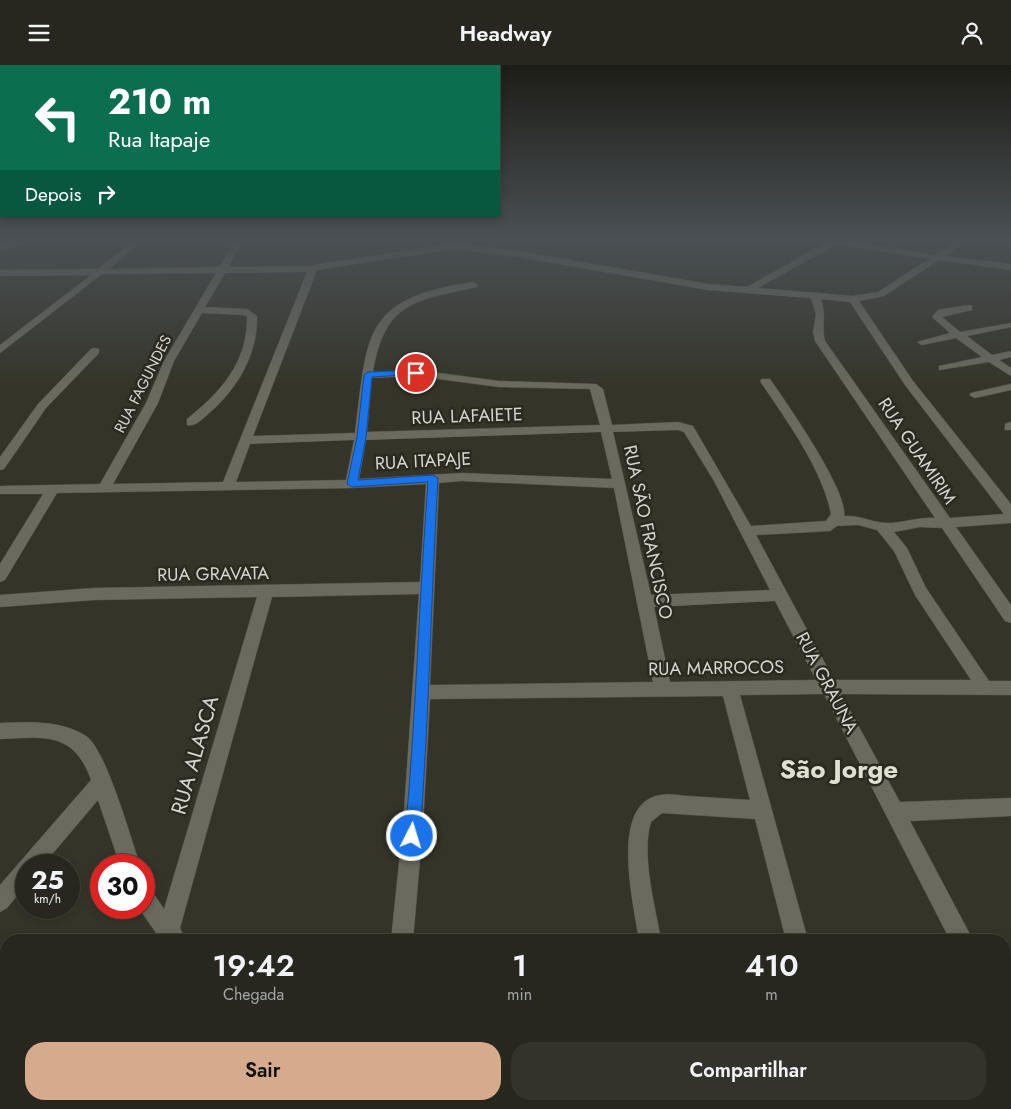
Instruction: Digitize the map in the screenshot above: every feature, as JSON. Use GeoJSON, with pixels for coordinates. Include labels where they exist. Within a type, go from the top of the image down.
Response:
{"type":"FeatureCollection","features":[{"type":"Feature","properties":{"kind":"street"},"geometry":{"type":"LineString","coordinates":[[0,350],[79,290]]}},
{"type":"Feature","properties":{"kind":"street","name":"RUA FAGUNDES"},"geometry":{"type":"LineString","coordinates":[[104,489],[152,403],[169,361],[211,290]]}},
{"type":"Feature","properties":{"kind":"street"},"geometry":{"type":"LineString","coordinates":[[227,487],[305,290]]}},
{"type":"Feature","properties":{"kind":"street"},"geometry":{"type":"LineString","coordinates":[[352,484],[361,437],[368,375],[377,331],[388,318],[414,300],[447,290]]}},
{"type":"Feature","properties":{"kind":"street"},"geometry":{"type":"LineString","coordinates":[[736,290],[816,298],[853,299],[881,293],[886,290]]}},
{"type":"Feature","properties":{"kind":"street","name":"RUA GUAMIRIM"},"geometry":{"type":"LineString","coordinates":[[816,298],[821,315],[818,332],[820,341],[1011,617]]}},
{"type":"Feature","properties":{"kind":"street"},"geometry":{"type":"LineString","coordinates":[[853,299],[926,405],[1011,513]]}},
{"type":"Feature","properties":{"kind":"street"},"geometry":{"type":"LineString","coordinates":[[969,307],[942,312],[938,315],[942,323],[1011,373]]}},
{"type":"Feature","properties":{"kind":"street"},"geometry":{"type":"LineString","coordinates":[[191,422],[228,387],[249,343],[253,328],[252,316],[247,312],[200,310]]}},
{"type":"Feature","properties":{"kind":"street"},"geometry":{"type":"LineString","coordinates":[[922,343],[1009,325]]}},
{"type":"Feature","properties":{"kind":"street"},"geometry":{"type":"LineString","coordinates":[[0,466],[42,406],[95,351]]}},
{"type":"Feature","properties":{"kind":"street"},"geometry":{"type":"LineString","coordinates":[[943,368],[1011,354]]}},
{"type":"Feature","properties":{"kind":"street","name":"RUA SÃO FRANCISCO"},"geometry":{"type":"LineString","coordinates":[[368,375],[416,373],[499,384],[592,386],[599,391],[605,429],[620,484],[663,689]]}},
{"type":"Feature","properties":{"kind":"street"},"geometry":{"type":"LineString","coordinates":[[746,531],[830,526],[835,521],[838,509],[834,498],[794,424],[766,381]]}},
{"type":"Feature","properties":{"kind":"street"},"geometry":{"type":"LineString","coordinates":[[975,395],[1011,387]]}},
{"type":"Feature","properties":{"kind":"street","name":"RUA LAFAIETE"},"geometry":{"type":"LineString","coordinates":[[246,441],[678,426],[689,429]]}},
{"type":"Feature","properties":{"kind":"street","name":"RUA GRAUNA"},"geometry":{"type":"LineString","coordinates":[[689,429],[720,481],[959,934]]}},
{"type":"Feature","properties":{"kind":"street","name":"RUA ITAPAJE"},"geometry":{"type":"LineString","coordinates":[[0,490],[52,491],[352,484],[433,478],[479,477],[620,484]]}},
{"type":"Feature","properties":{"kind":"street"},"geometry":{"type":"LineString","coordinates":[[403,934],[420,744],[426,588],[433,478]]}},
{"type":"Feature","properties":{"kind":"street"},"geometry":{"type":"LineString","coordinates":[[0,576],[52,491]]}},
{"type":"Feature","properties":{"kind":"street"},"geometry":{"type":"LineString","coordinates":[[835,521],[858,520],[882,527],[1011,518]]}},
{"type":"Feature","properties":{"kind":"street"},"geometry":{"type":"LineString","coordinates":[[882,527],[900,548],[920,591],[985,688]]}},
{"type":"Feature","properties":{"kind":"street","name":"RUA GRAVATA"},"geometry":{"type":"LineString","coordinates":[[0,601],[94,594],[426,588]]}},
{"type":"Feature","properties":{"kind":"street","name":"RUA ALASCA"},"geometry":{"type":"LineString","coordinates":[[173,934],[266,592]]}},
{"type":"Feature","properties":{"kind":"street"},"geometry":{"type":"LineString","coordinates":[[644,601],[780,595]]}},
{"type":"Feature","properties":{"kind":"street","name":"RUA MARROCOS"},"geometry":{"type":"LineString","coordinates":[[422,692],[830,687],[1011,688]]}},
{"type":"Feature","properties":{"kind":"street"},"geometry":{"type":"LineString","coordinates":[[730,689],[795,934]]}},
{"type":"Feature","properties":{"kind":"street"},"geometry":{"type":"LineString","coordinates":[[0,731],[52,732],[78,740],[90,754],[126,854]]}},
{"type":"Feature","properties":{"kind":"street"},"geometry":{"type":"LineString","coordinates":[[39,854],[101,782]]}},
{"type":"Feature","properties":{"kind":"street"},"geometry":{"type":"LineString","coordinates":[[649,934],[639,853],[639,831],[643,816],[651,808],[661,804],[762,811]]}},
{"type":"Feature","properties":{"kind":"street"},"geometry":{"type":"LineString","coordinates":[[894,812],[1011,807]]}},
{"type":"Feature","properties":{"kind":"street"},"geometry":{"type":"LineString","coordinates":[[0,901],[15,883]]}},
{"type":"Feature","properties":{"kind":"street"},"geometry":{"type":"LineString","coordinates":[[155,912],[171,934]]}},
{"type":"Feature","properties":{"kind":"district","name":"São Jorge"},"geometry":{"type":"Point","coordinates":[839,769]}},
{"type":"Feature","properties":{"kind":"route"},"geometry":{"type":"LineString","coordinates":[[412,836],[420,744],[426,588],[433,478],[352,484],[361,437],[368,375],[416,373]]}}]}
